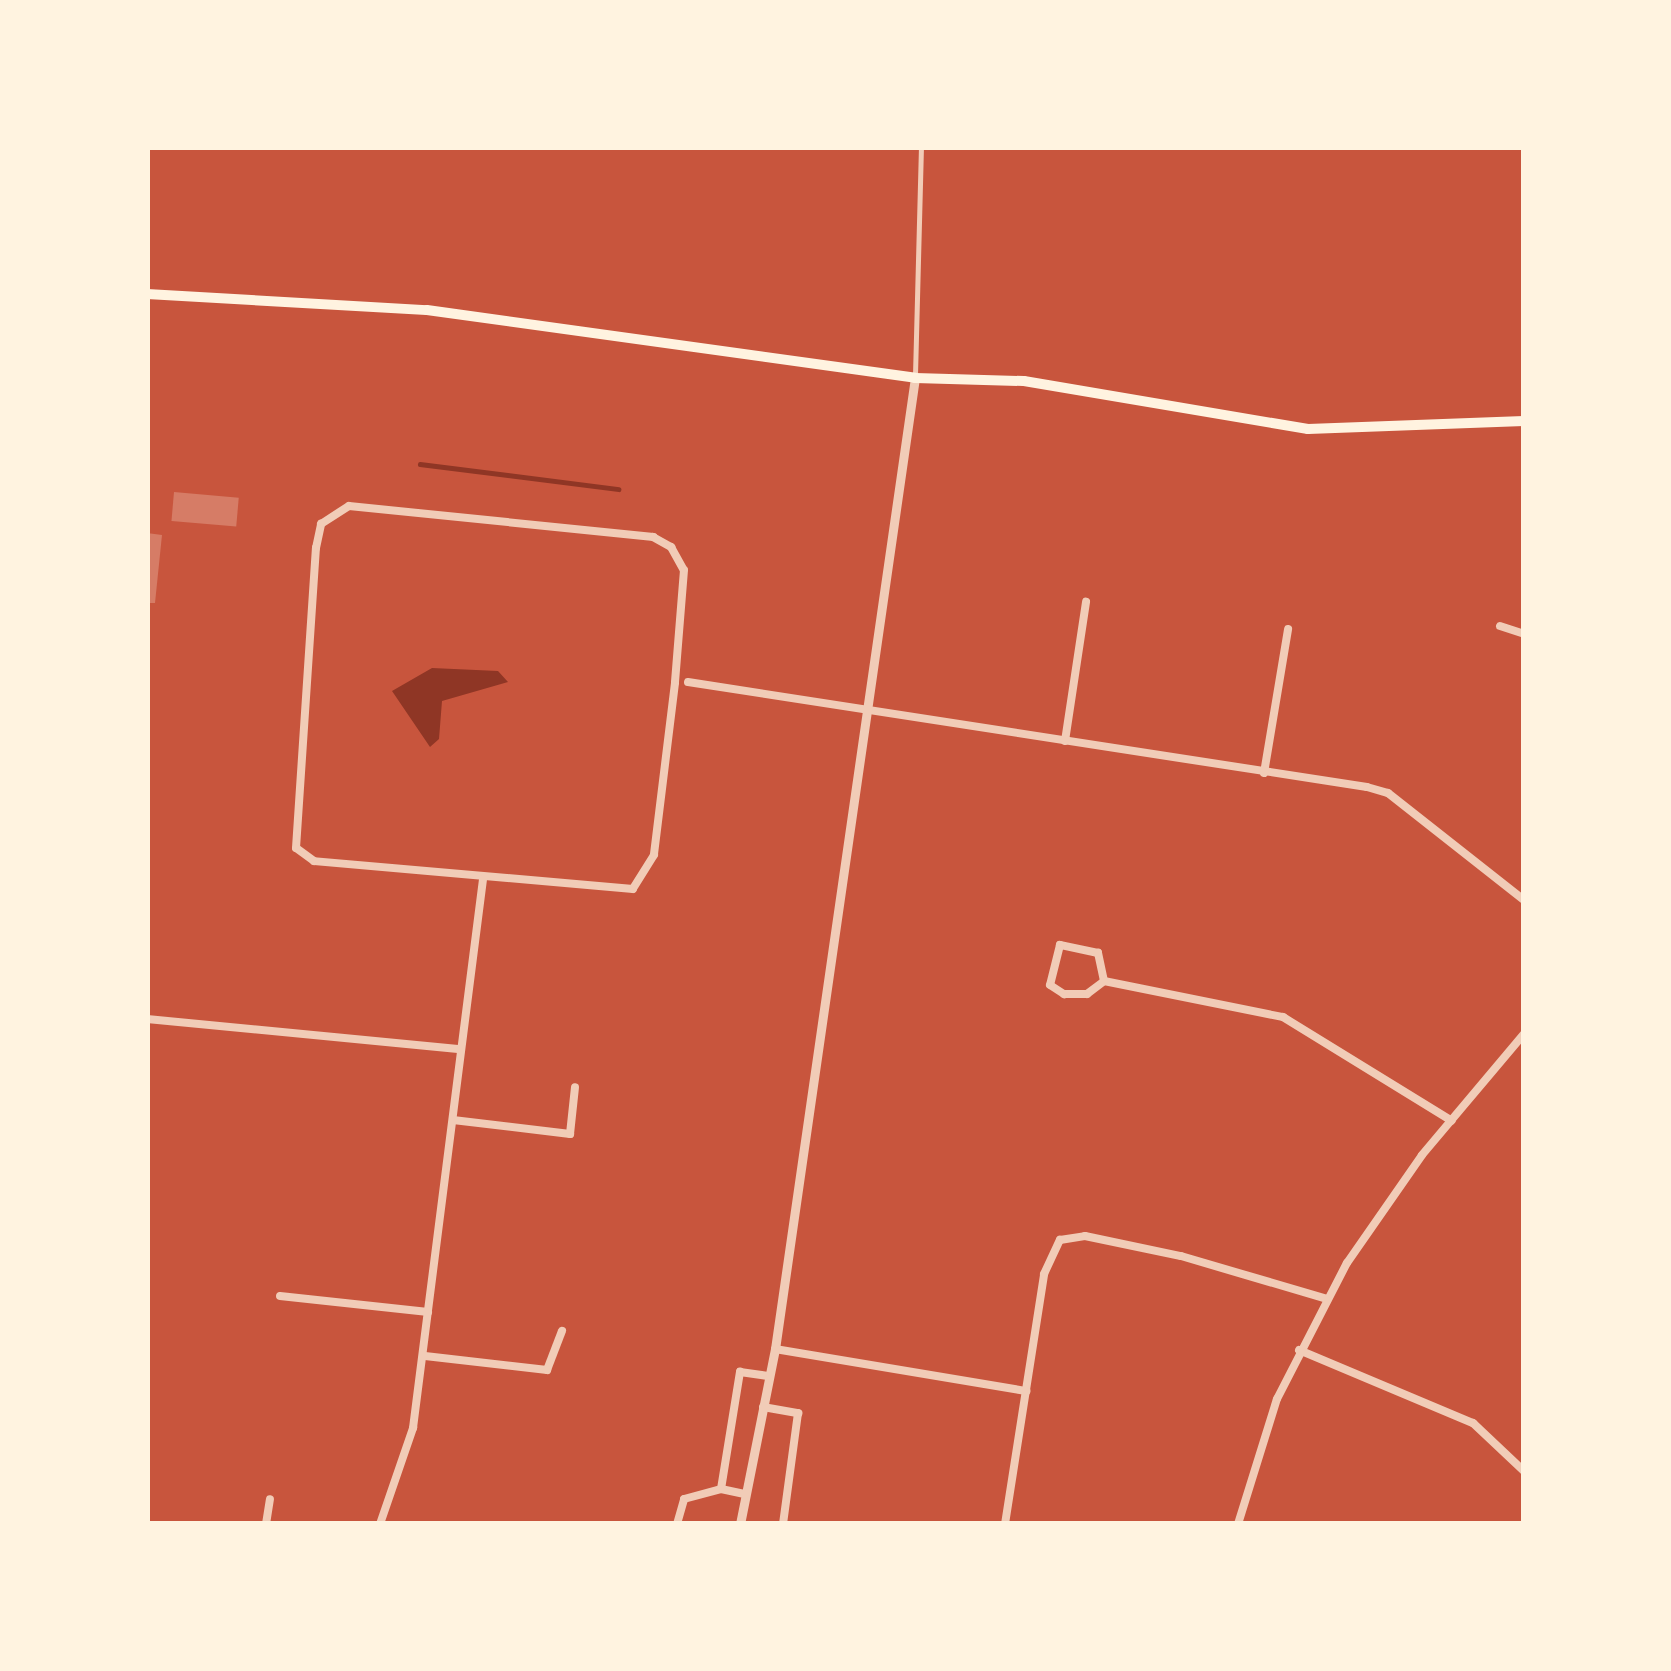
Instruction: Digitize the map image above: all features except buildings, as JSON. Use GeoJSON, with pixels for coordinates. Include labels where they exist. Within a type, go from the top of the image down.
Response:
{"type":"FeatureCollection","features":[{"type":"Feature","properties":{"kind":"main road"},"geometry":{"type":"LineString","coordinates":[[147,294],[428,310],[915,378],[1024,381],[1308,429],[1524,421]]}},
{"type":"Feature","properties":{"kind":"street"},"geometry":{"type":"LineString","coordinates":[[740,1524],[775,1349],[915,378]]}},
{"type":"Feature","properties":{"kind":"street"},"geometry":{"type":"LineString","coordinates":[[349,506],[653,537],[671,548],[684,581],[649,873],[623,891],[483,879],[314,861],[296,848],[318,536],[328,515],[349,506]]}},
{"type":"Feature","properties":{"kind":"street"},"geometry":{"type":"LineString","coordinates":[[1065,741],[1086,602]]}},
{"type":"Feature","properties":{"kind":"street"},"geometry":{"type":"LineString","coordinates":[[1500,626],[1524,634]]}},
{"type":"Feature","properties":{"kind":"street"},"geometry":{"type":"LineString","coordinates":[[1264,772],[1288,629]]}},
{"type":"Feature","properties":{"kind":"street"},"geometry":{"type":"LineString","coordinates":[[688,682],[1388,793],[1524,900]]}},
{"type":"Feature","properties":{"kind":"street"},"geometry":{"type":"LineString","coordinates":[[380,1524],[413,1428],[483,879]]}},
{"type":"Feature","properties":{"kind":"street"},"geometry":{"type":"LineString","coordinates":[[1104,981],[1097,953],[1060,945],[1050,985],[1087,994],[1104,981],[1282,1017],[1452,1121]]}},
{"type":"Feature","properties":{"kind":"street"},"geometry":{"type":"LineString","coordinates":[[147,1029],[148,1019],[461,1049]]}},
{"type":"Feature","properties":{"kind":"street"},"geometry":{"type":"LineString","coordinates":[[1238,1524],[1299,1350],[1327,1299],[1394,1192],[1524,1034]]}},
{"type":"Feature","properties":{"kind":"street"},"geometry":{"type":"LineString","coordinates":[[453,1120],[570,1134],[575,1087]]}},
{"type":"Feature","properties":{"kind":"street"},"geometry":{"type":"LineString","coordinates":[[1005,1524],[1043,1274],[1060,1240],[1085,1236],[1181,1256],[1327,1299]]}},
{"type":"Feature","properties":{"kind":"street"},"geometry":{"type":"LineString","coordinates":[[280,1296],[428,1312]]}},
{"type":"Feature","properties":{"kind":"street"},"geometry":{"type":"LineString","coordinates":[[424,1356],[547,1370],[562,1331]]}},
{"type":"Feature","properties":{"kind":"street"},"geometry":{"type":"LineString","coordinates":[[775,1349],[1027,1391]]}},
{"type":"Feature","properties":{"kind":"street"},"geometry":{"type":"LineString","coordinates":[[1299,1350],[1473,1423],[1524,1471]]}},
{"type":"Feature","properties":{"kind":"street"},"geometry":{"type":"LineString","coordinates":[[721,1489],[740,1372],[770,1376]]}},
{"type":"Feature","properties":{"kind":"street"},"geometry":{"type":"LineString","coordinates":[[763,1407],[799,1413],[783,1524]]}},
{"type":"Feature","properties":{"kind":"street"},"geometry":{"type":"LineString","coordinates":[[677,1524],[684,1499],[721,1489],[744,1494]]}},
{"type":"Feature","properties":{"kind":"street"},"geometry":{"type":"LineString","coordinates":[[266,1524],[270,1498]]}},
{"type":"Feature","properties":{"kind":"lane"},"geometry":{"type":"LineString","coordinates":[[915,378],[921,147]]}},
{"type":"Feature","properties":{"kind":"shaded area"},"geometry":{"type":"Polygon","coordinates":[[[432,668],[498,671],[508,682],[442,701],[439,739],[430,747],[392,691],[432,668]]]}},
{"type":"Feature","properties":{"kind":"waterway"},"geometry":{"type":"LineString","coordinates":[[420,464],[618,489]]}}]}
